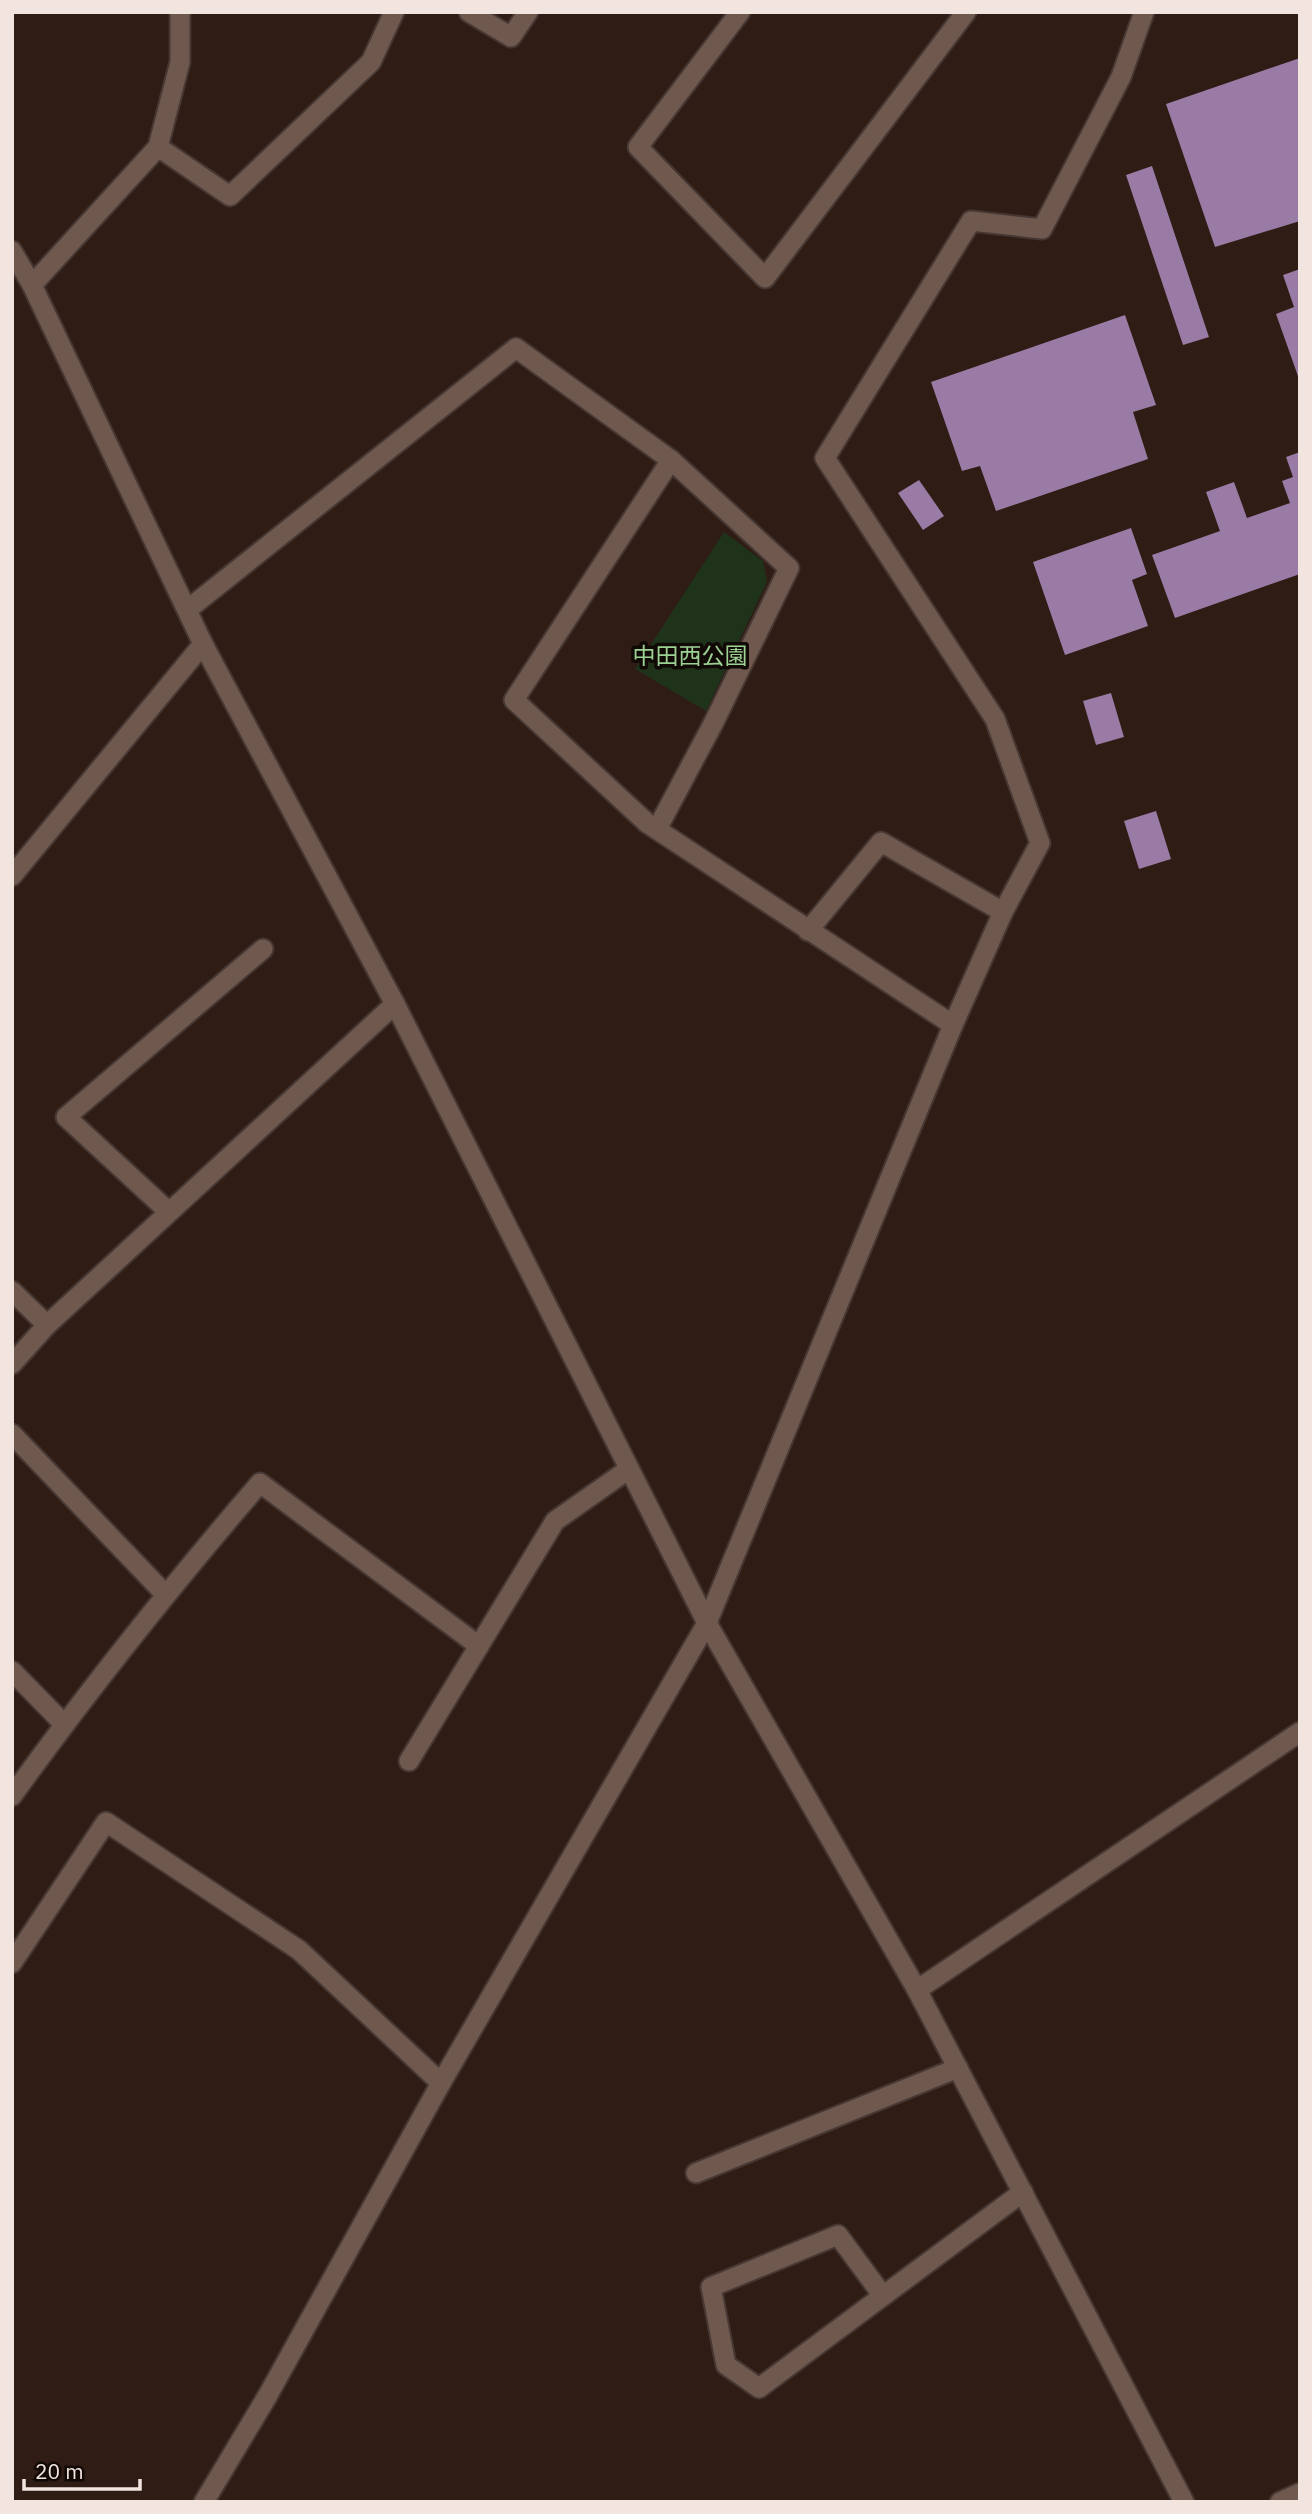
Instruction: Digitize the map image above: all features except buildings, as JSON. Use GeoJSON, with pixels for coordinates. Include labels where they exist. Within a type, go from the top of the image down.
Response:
{"type":"FeatureCollection","features":[{"type":"Feature","properties":{"kind":"street"},"geometry":{"type":"LineString","coordinates":[[32,285],[158,147],[180,62],[180,12]]}},
{"type":"Feature","properties":{"kind":"street"},"geometry":{"type":"LineString","coordinates":[[158,147],[230,196],[371,62],[394,12]]}},
{"type":"Feature","properties":{"kind":"street"},"geometry":{"type":"LineString","coordinates":[[469,12],[511,37],[528,12]]}},
{"type":"Feature","properties":{"kind":"street"},"geometry":{"type":"LineString","coordinates":[[740,12],[638,147],[765,278],[966,12]]}},
{"type":"Feature","properties":{"kind":"street"},"geometry":{"type":"LineString","coordinates":[[204,2502],[268,2395],[441,2082],[707,1623],[953,1025],[1003,912],[1040,843],[995,719],[825,458],[971,221],[1042,229],[1121,77],[1144,12]]}},
{"type":"Feature","properties":{"kind":"street"},"geometry":{"type":"LineString","coordinates":[[12,251],[32,285],[203,644],[395,1004],[707,1623],[917,1990],[1184,2502]]}},
{"type":"Feature","properties":{"kind":"street"},"geometry":{"type":"LineString","coordinates":[[187,610],[516,348],[671,460],[789,568],[714,722],[657,829]]}},
{"type":"Feature","properties":{"kind":"street"},"geometry":{"type":"LineString","coordinates":[[671,460],[514,700],[647,823],[953,1025]]}},
{"type":"Feature","properties":{"kind":"street"},"geometry":{"type":"LineString","coordinates":[[12,876],[203,644]]}},
{"type":"Feature","properties":{"kind":"street"},"geometry":{"type":"LineString","coordinates":[[808,931],[881,842],[1003,912]]}},
{"type":"Feature","properties":{"kind":"street"},"geometry":{"type":"LineString","coordinates":[[169,1212],[66,1117],[263,949]]}},
{"type":"Feature","properties":{"kind":"street"},"geometry":{"type":"LineString","coordinates":[[12,1364],[47,1325],[395,1004]]}},
{"type":"Feature","properties":{"kind":"street"},"geometry":{"type":"LineString","coordinates":[[12,1290],[47,1325]]}},
{"type":"Feature","properties":{"kind":"street"},"geometry":{"type":"LineString","coordinates":[[12,1434],[165,1594]]}},
{"type":"Feature","properties":{"kind":"street"},"geometry":{"type":"LineString","coordinates":[[409,1761],[555,1521],[629,1469]]}},
{"type":"Feature","properties":{"kind":"street"},"geometry":{"type":"LineString","coordinates":[[12,1796],[165,1594],[260,1483],[479,1646]]}},
{"type":"Feature","properties":{"kind":"street"},"geometry":{"type":"LineString","coordinates":[[12,1671],[64,1724]]}},
{"type":"Feature","properties":{"kind":"street"},"geometry":{"type":"LineString","coordinates":[[917,1990],[1300,1732]]}},
{"type":"Feature","properties":{"kind":"street"},"geometry":{"type":"LineString","coordinates":[[12,1963],[106,1822],[299,1950],[441,2082]]}},
{"type":"Feature","properties":{"kind":"street"},"geometry":{"type":"LineString","coordinates":[[696,2173],[958,2068]]}},
{"type":"Feature","properties":{"kind":"street"},"geometry":{"type":"LineString","coordinates":[[883,2296],[838,2235],[711,2287],[726,2365],[759,2388],[883,2296],[1023,2192]]}},
{"type":"Feature","properties":{"kind":"street"},"geometry":{"type":"LineString","coordinates":[[1280,2502],[1300,2493]]}},
{"type":"Feature","properties":{"kind":"green space","name":"中田西公園"},"geometry":{"type":"Polygon","coordinates":[[[724,532],[763,561],[767,582],[706,711],[635,669],[724,532]]]}}]}
